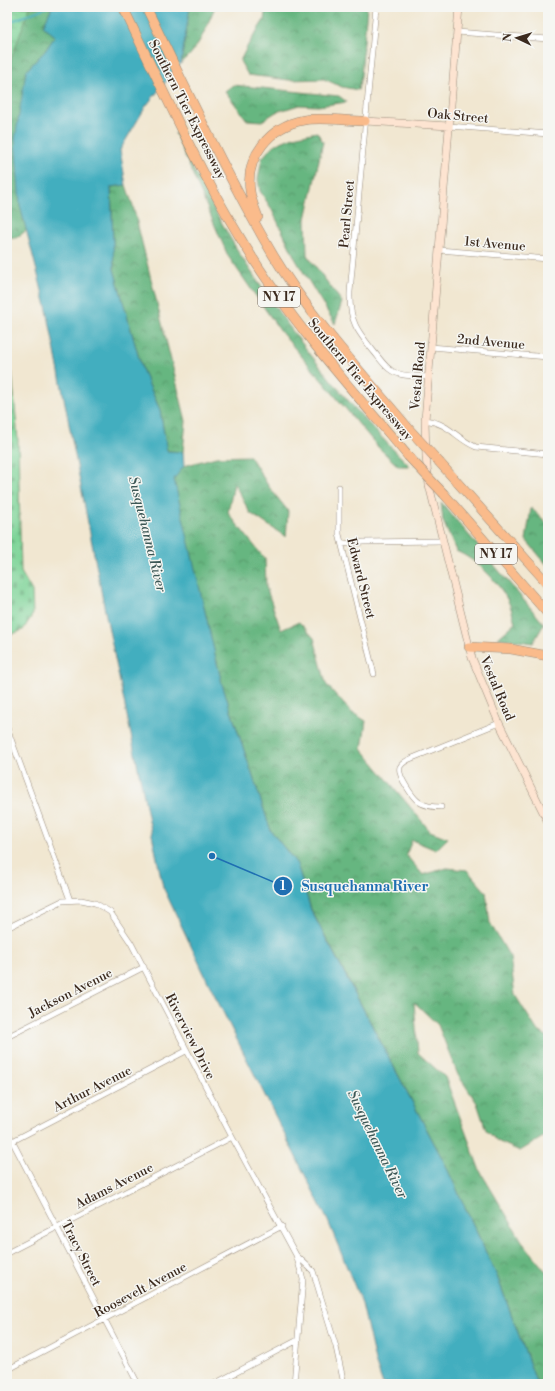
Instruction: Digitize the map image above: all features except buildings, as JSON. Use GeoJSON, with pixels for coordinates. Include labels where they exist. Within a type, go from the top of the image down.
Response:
{"type":"FeatureCollection","features":[{"type":"Feature","properties":{"kind":"highway","name":"Southern Tier Expressway"},"geometry":{"type":"LineString","coordinates":[[123,7],[178,119],[232,223],[270,284],[303,331],[408,456],[444,494],[548,614]]}},
{"type":"Feature","properties":{"kind":"highway","name":"Southern Tier Expressway"},"geometry":{"type":"LineString","coordinates":[[146,7],[224,166],[274,256],[301,296],[334,340],[409,429],[548,584]]}},
{"type":"Feature","properties":{"kind":"highway"},"geometry":{"type":"LineString","coordinates":[[274,256],[252,203],[250,191],[251,168],[254,157],[260,148],[277,130],[288,124],[305,120],[365,122]]}},
{"type":"Feature","properties":{"kind":"highway"},"geometry":{"type":"LineString","coordinates":[[469,647],[511,649],[548,656]]}},
{"type":"Feature","properties":{"kind":"street","name":"Pearl Street"},"geometry":{"type":"LineString","coordinates":[[376,7],[350,292],[350,314],[355,328],[392,371],[400,374],[429,377]]}},
{"type":"Feature","properties":{"kind":"street","name":"Vestal Road"},"geometry":{"type":"LineString","coordinates":[[459,7],[425,420],[426,457],[429,485],[442,542],[478,676],[499,723],[548,822]]}},
{"type":"Feature","properties":{"kind":"street"},"geometry":{"type":"LineString","coordinates":[[457,32],[548,39]]}},
{"type":"Feature","properties":{"kind":"street","name":"Oak Street"},"geometry":{"type":"LineString","coordinates":[[365,122],[449,126],[548,134]]}},
{"type":"Feature","properties":{"kind":"street","name":"1st Avenue"},"geometry":{"type":"LineString","coordinates":[[439,250],[548,258]]}},
{"type":"Feature","properties":{"kind":"street","name":"2nd Avenue"},"geometry":{"type":"LineString","coordinates":[[432,347],[548,357]]}},
{"type":"Feature","properties":{"kind":"street"},"geometry":{"type":"LineString","coordinates":[[425,420],[444,424],[468,444],[476,447],[548,454]]}},
{"type":"Feature","properties":{"kind":"street","name":"Edward Street"},"geometry":{"type":"LineString","coordinates":[[339,487],[339,524],[342,544],[374,674]]}},
{"type":"Feature","properties":{"kind":"street"},"geometry":{"type":"LineString","coordinates":[[342,544],[363,542],[442,542]]}},
{"type":"Feature","properties":{"kind":"street"},"geometry":{"type":"LineString","coordinates":[[440,807],[430,806],[417,800],[404,783],[399,771],[404,762],[415,756],[499,723]]}},
{"type":"Feature","properties":{"kind":"street"},"geometry":{"type":"LineString","coordinates":[[7,728],[70,900],[45,908],[7,928]]}},
{"type":"Feature","properties":{"kind":"street","name":"Riverview Drive"},"geometry":{"type":"LineString","coordinates":[[70,900],[89,901],[110,912],[132,943],[186,1052],[282,1226],[296,1255],[303,1279],[294,1384]]}},
{"type":"Feature","properties":{"kind":"street","name":"Jackson Avenue"},"geometry":{"type":"LineString","coordinates":[[7,1037],[144,967]]}},
{"type":"Feature","properties":{"kind":"street","name":"Arthur Avenue"},"geometry":{"type":"LineString","coordinates":[[10,1143],[186,1052]]}},
{"type":"Feature","properties":{"kind":"street","name":"Tracy Street"},"geometry":{"type":"LineString","coordinates":[[7,1132],[10,1143],[138,1384]]}},
{"type":"Feature","properties":{"kind":"street","name":"Adams Avenue"},"geometry":{"type":"LineString","coordinates":[[7,1253],[232,1137]]}},
{"type":"Feature","properties":{"kind":"street","name":"Roosevelt Avenue"},"geometry":{"type":"LineString","coordinates":[[7,1370],[282,1226]]}},
{"type":"Feature","properties":{"kind":"street"},"geometry":{"type":"LineString","coordinates":[[296,1255],[313,1271],[336,1347],[344,1384]]}},
{"type":"Feature","properties":{"kind":"street"},"geometry":{"type":"LineString","coordinates":[[214,1384],[298,1340]]}},
{"type":"Feature","properties":{"kind":"green space"},"geometry":{"type":"Polygon","coordinates":[[[7,7],[52,7],[43,26],[55,36],[45,51],[26,71],[20,206],[27,230],[16,238],[9,237],[7,234],[7,7]]]}},
{"type":"Feature","properties":{"kind":"green space"},"geometry":{"type":"Polygon","coordinates":[[[7,7],[30,7],[10,62],[7,64],[7,7]]]}},
{"type":"Feature","properties":{"kind":"green space"},"geometry":{"type":"Polygon","coordinates":[[[215,7],[193,52],[181,63],[189,8],[215,7]]]}},
{"type":"Feature","properties":{"kind":"green space"},"geometry":{"type":"Polygon","coordinates":[[[266,7],[367,7],[361,76],[358,90],[342,87],[324,79],[289,80],[248,75],[240,61],[264,20],[266,7]]]}},
{"type":"Feature","properties":{"kind":"green space"},"geometry":{"type":"Polygon","coordinates":[[[233,85],[339,96],[347,102],[318,106],[299,105],[276,112],[262,121],[247,120],[225,91],[233,85]]]}},
{"type":"Feature","properties":{"kind":"green space"},"geometry":{"type":"Polygon","coordinates":[[[317,132],[323,142],[306,219],[307,255],[342,302],[335,324],[296,260],[271,208],[260,191],[258,179],[262,158],[274,145],[293,137],[317,132]]]}},
{"type":"Feature","properties":{"kind":"green space"},"geometry":{"type":"Polygon","coordinates":[[[175,133],[232,241],[278,311],[341,392],[410,466],[398,466],[378,447],[281,332],[228,256],[175,133]]]}},
{"type":"Feature","properties":{"kind":"green space"},"geometry":{"type":"Polygon","coordinates":[[[126,185],[133,206],[186,421],[183,452],[167,451],[160,410],[142,369],[114,269],[111,187],[126,185]]]}},
{"type":"Feature","properties":{"kind":"green space"},"geometry":{"type":"Polygon","coordinates":[[[12,372],[18,440],[21,572],[32,591],[33,614],[23,630],[7,636],[7,374],[12,372]]]}},
{"type":"Feature","properties":{"kind":"green space"},"geometry":{"type":"Polygon","coordinates":[[[250,456],[269,487],[288,511],[286,537],[250,513],[234,483],[228,513],[265,559],[266,587],[281,630],[299,622],[314,638],[326,684],[351,712],[366,721],[362,749],[430,831],[448,838],[436,850],[412,840],[406,855],[423,875],[447,868],[467,870],[486,892],[490,923],[510,957],[515,995],[537,1030],[548,1037],[548,1134],[520,1151],[497,1141],[486,1130],[477,1103],[458,1075],[438,1025],[414,1002],[418,1053],[445,1077],[480,1171],[525,1246],[548,1274],[548,1384],[537,1384],[497,1276],[444,1162],[311,909],[297,864],[271,831],[222,684],[173,478],[184,466],[216,457],[250,456]]]}},
{"type":"Feature","properties":{"kind":"green space"},"geometry":{"type":"Polygon","coordinates":[[[441,502],[544,624],[533,643],[498,638],[515,623],[510,605],[492,577],[471,559],[456,551],[443,521],[441,502]]]}},
{"type":"Feature","properties":{"kind":"green space"},"geometry":{"type":"Polygon","coordinates":[[[531,508],[548,524],[548,566],[526,540],[531,508]]]}},
{"type":"Feature","properties":{"kind":"water"},"geometry":{"type":"Polygon","coordinates":[[[52,7],[190,7],[181,63],[146,106],[120,150],[126,185],[111,187],[114,269],[142,369],[160,410],[167,451],[183,452],[184,466],[174,479],[222,684],[271,831],[297,864],[311,910],[444,1162],[497,1276],[537,1384],[383,1384],[375,1361],[362,1304],[328,1221],[209,984],[163,887],[105,611],[47,310],[20,206],[15,139],[26,71],[45,51],[55,36],[43,26],[52,7]]]}},
{"type":"Feature","properties":{"kind":"waterway"},"geometry":{"type":"LineString","coordinates":[[7,23],[47,7]]}},
{"type":"Feature","properties":{"kind":"place","name":"Susquehanna River"},"geometry":{"type":"Point","coordinates":[212,856]}}]}
